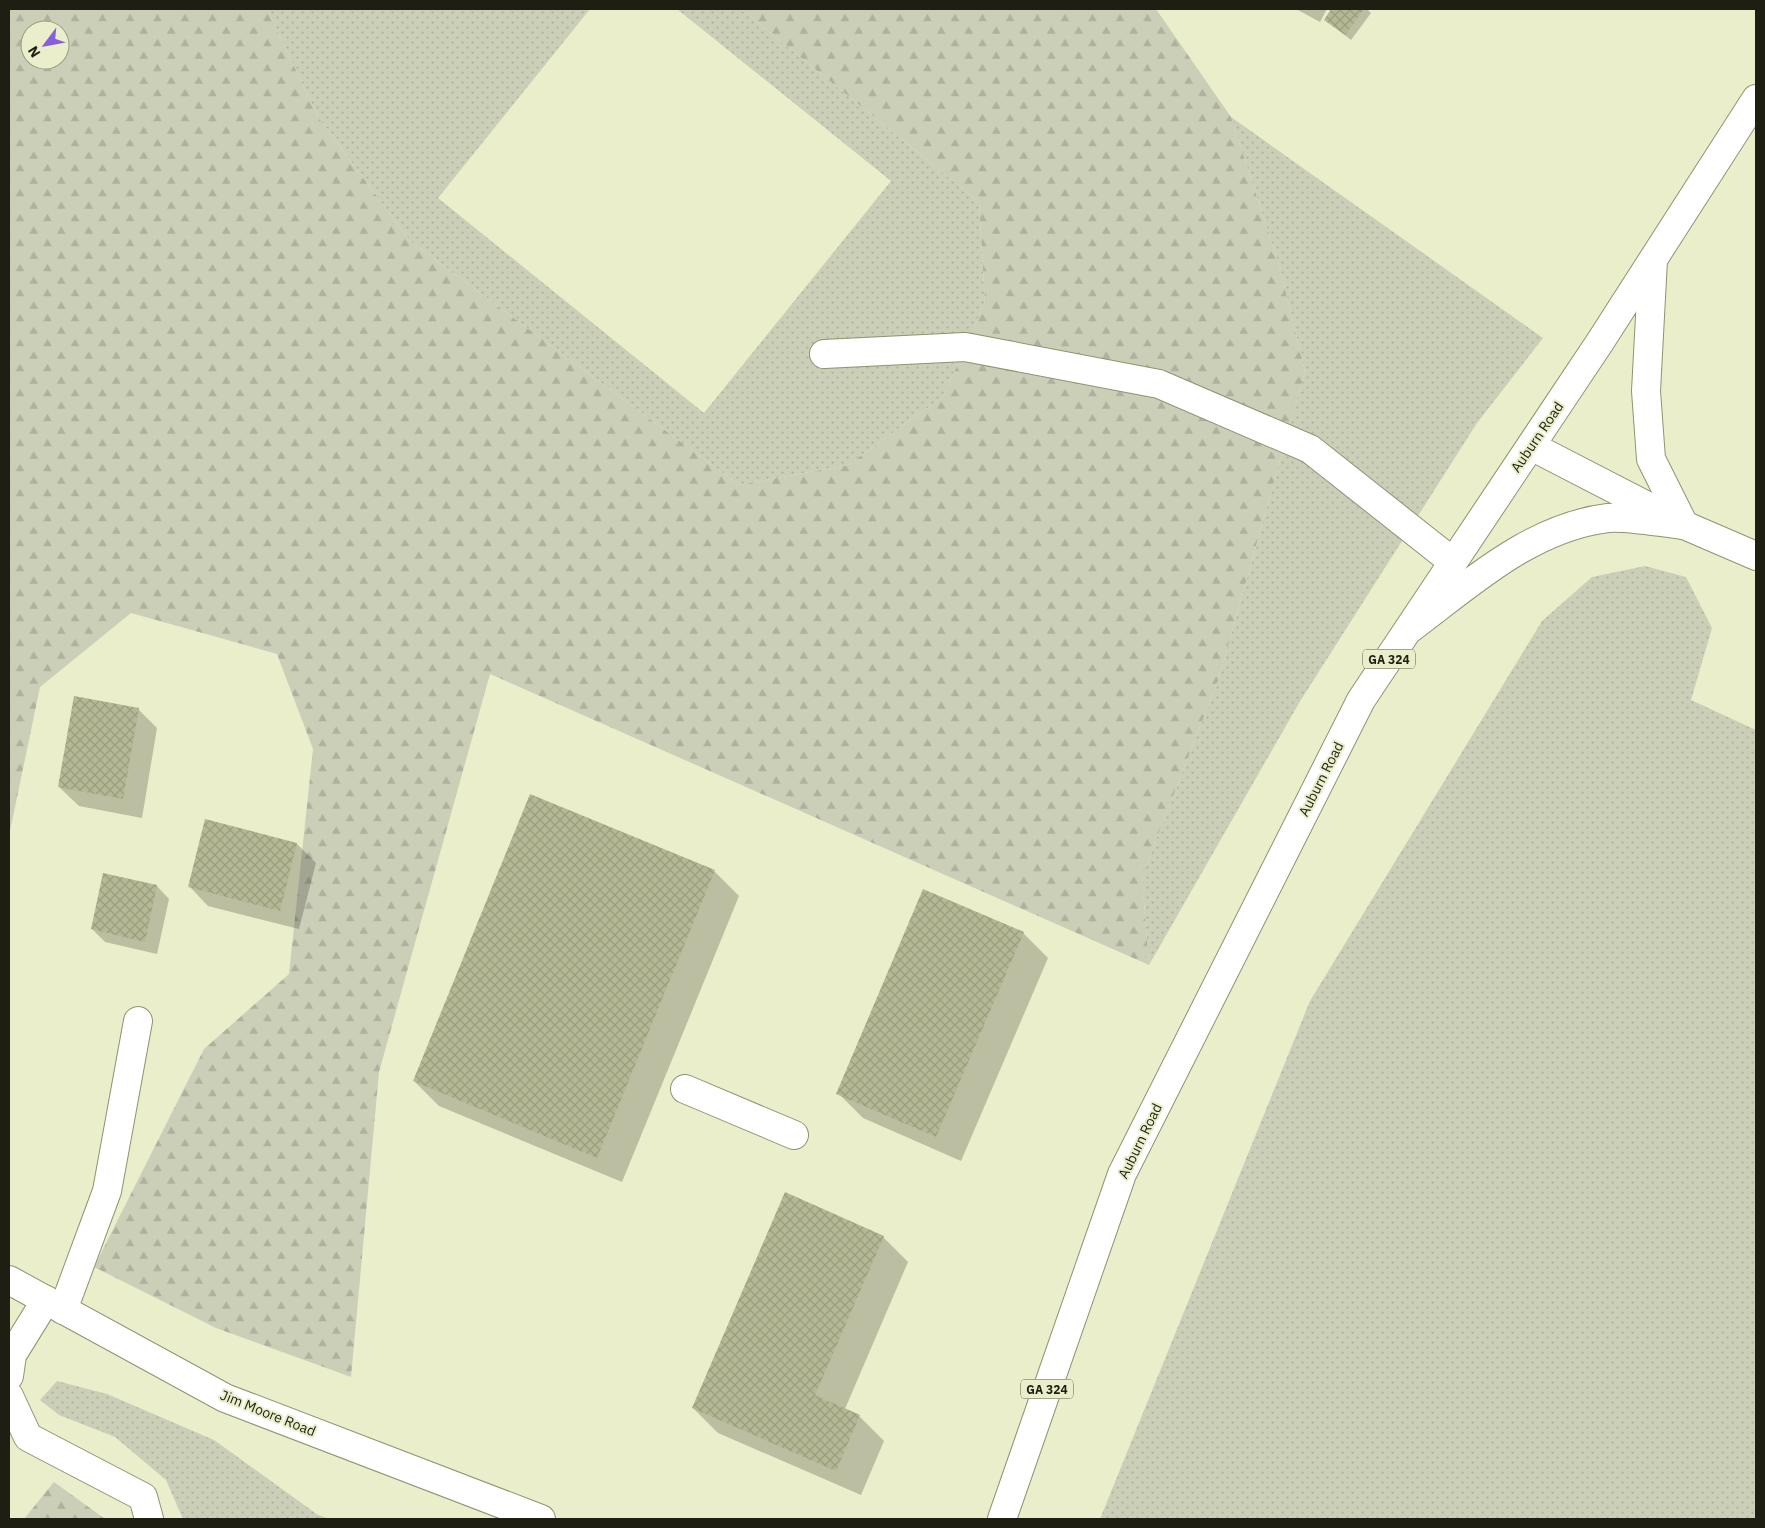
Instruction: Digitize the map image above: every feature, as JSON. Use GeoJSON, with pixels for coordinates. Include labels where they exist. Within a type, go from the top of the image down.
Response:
{"type":"FeatureCollection","features":[{"type":"Feature","properties":{"kind":"main road","name":"Auburn Road"},"geometry":{"type":"LineString","coordinates":[[1002,1519],[1122,1174],[1361,700],[1531,446],[1756,99]]}},
{"type":"Feature","properties":{"kind":"main road"},"geometry":{"type":"LineString","coordinates":[[1653,260],[1646,391],[1651,459],[1684,525]]}},
{"type":"Feature","properties":{"kind":"main road"},"geometry":{"type":"LineString","coordinates":[[824,354],[965,348],[1158,384],[1310,449],[1454,562]]}},
{"type":"Feature","properties":{"kind":"main road"},"geometry":{"type":"LineString","coordinates":[[1531,446],[1684,525],[1756,556]]}},
{"type":"Feature","properties":{"kind":"main road"},"geometry":{"type":"LineString","coordinates":[[1408,631],[1499,562],[1560,529],[1609,518],[1684,525]]}},
{"type":"Feature","properties":{"kind":"main road"},"geometry":{"type":"LineString","coordinates":[[9,1376],[12,1355],[54,1305],[107,1191],[138,1021]]}},
{"type":"Feature","properties":{"kind":"main road"},"geometry":{"type":"LineString","coordinates":[[686,1089],[794,1135]]}},
{"type":"Feature","properties":{"kind":"main road","name":"Jim Moore Road"},"geometry":{"type":"LineString","coordinates":[[9,1280],[225,1398],[512,1514],[541,1519]]}},
{"type":"Feature","properties":{"kind":"main road"},"geometry":{"type":"LineString","coordinates":[[9,1396],[28,1437],[143,1497],[150,1519]]}},
{"type":"Feature","properties":{"kind":"green space"},"geometry":{"type":"Polygon","coordinates":[[[9,9],[267,9],[318,117],[410,241],[739,485],[848,465],[943,397],[985,303],[979,202],[741,9],[1156,9],[1231,117],[1280,268],[1305,371],[1219,678],[1142,876],[1149,965],[490,674],[379,1072],[351,1377],[216,1328],[94,1267],[204,1049],[289,974],[313,749],[277,654],[131,613],[40,687],[9,836],[9,9]]]}},
{"type":"Feature","properties":{"kind":"green space"},"geometry":{"type":"Polygon","coordinates":[[[267,9],[590,9],[438,198],[704,413],[891,181],[677,9],[741,9],[979,202],[985,303],[943,397],[848,465],[739,485],[410,241],[318,117],[267,9]]]}},
{"type":"Feature","properties":{"kind":"green space"},"geometry":{"type":"Polygon","coordinates":[[[1231,117],[1543,338],[1477,423],[1299,703],[1149,965],[1142,876],[1219,678],[1305,371],[1280,268],[1231,117]]]}},
{"type":"Feature","properties":{"kind":"green space"},"geometry":{"type":"Polygon","coordinates":[[[1645,566],[1686,577],[1712,628],[1691,700],[1756,730],[1756,1519],[1100,1519],[1310,1001],[1542,621],[1592,577],[1645,566]]]}},
{"type":"Feature","properties":{"kind":"green space"},"geometry":{"type":"Polygon","coordinates":[[[57,1381],[107,1394],[214,1440],[318,1515],[330,1519],[183,1519],[166,1480],[115,1437],[59,1415],[40,1400],[57,1381]]]}},
{"type":"Feature","properties":{"kind":"green space"},"geometry":{"type":"Polygon","coordinates":[[[54,1482],[105,1519],[24,1519],[54,1482]]]}},
{"type":"Feature","properties":{"kind":"building"},"geometry":{"type":"Polygon","coordinates":[[[1331,9],[1364,9],[1345,35],[1324,20],[1331,9]]]}},
{"type":"Feature","properties":{"kind":"building"},"geometry":{"type":"Polygon","coordinates":[[[74,696],[139,708],[123,799],[58,787],[74,696]]]}},
{"type":"Feature","properties":{"kind":"building"},"geometry":{"type":"Polygon","coordinates":[[[530,794],[715,870],[597,1158],[413,1081],[530,794]]]}},
{"type":"Feature","properties":{"kind":"building"},"geometry":{"type":"Polygon","coordinates":[[[205,819],[297,843],[280,911],[188,887],[205,819]]]}},
{"type":"Feature","properties":{"kind":"building"},"geometry":{"type":"Polygon","coordinates":[[[103,873],[157,885],[145,942],[91,929],[103,873]]]}},
{"type":"Feature","properties":{"kind":"building"},"geometry":{"type":"Polygon","coordinates":[[[923,889],[1024,932],[936,1137],[836,1094],[923,889]]]}},
{"type":"Feature","properties":{"kind":"building"},"geometry":{"type":"Polygon","coordinates":[[[785,1192],[884,1236],[815,1395],[860,1415],[836,1471],[692,1408],[785,1192]]]}}]}
